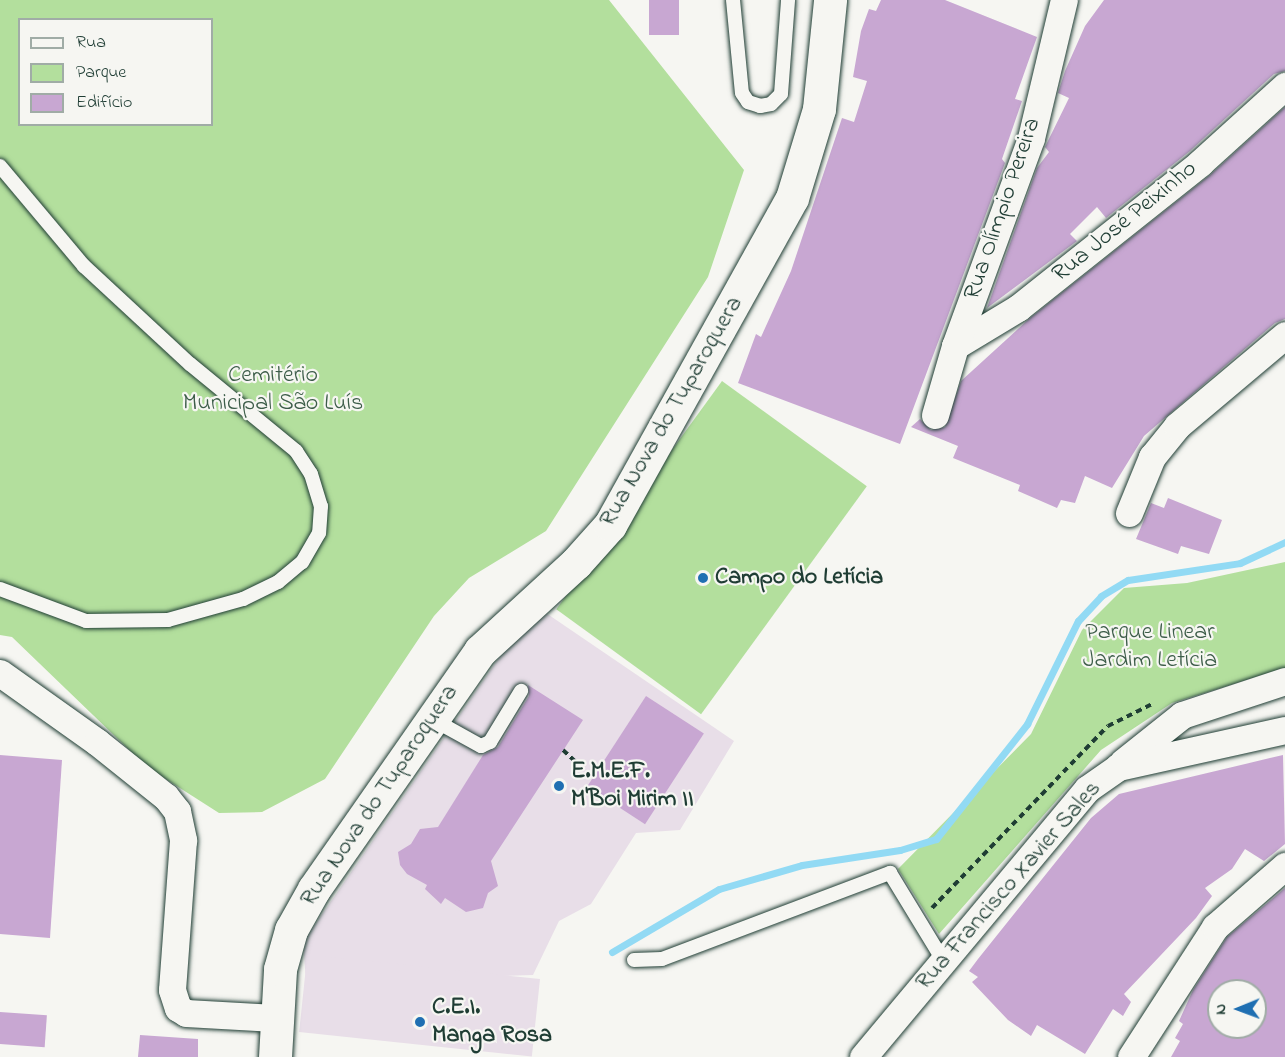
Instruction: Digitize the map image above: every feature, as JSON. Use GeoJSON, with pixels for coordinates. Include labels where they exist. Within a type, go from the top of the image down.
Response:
{"type":"FeatureCollection","features":[{"type":"Feature","properties":{"kind":"street","name":"Rua Nova do Tuparoquera"},"geometry":{"type":"LineString","coordinates":[[275,1057],[275,1018],[280,969],[291,930],[314,889],[480,651],[576,563],[610,525],[655,450],[792,198],[819,108],[830,0]]}},
{"type":"Feature","properties":{"kind":"street","name":"Rua Olímpio Pereira"},"geometry":{"type":"LineString","coordinates":[[935,415],[955,346],[1031,138],[1064,0]]}},
{"type":"Feature","properties":{"kind":"street","name":"Rua José Peixinho"},"geometry":{"type":"LineString","coordinates":[[955,346],[1018,308],[1200,163],[1285,87]]}},
{"type":"Feature","properties":{"kind":"street"},"geometry":{"type":"LineString","coordinates":[[1129,513],[1152,457],[1177,426],[1285,335]]}},
{"type":"Feature","properties":{"kind":"street"},"geometry":{"type":"LineString","coordinates":[[0,672],[97,742],[166,797],[177,811],[183,840],[172,990],[178,1008],[186,1013],[275,1018]]}},
{"type":"Feature","properties":{"kind":"street"},"geometry":{"type":"LineString","coordinates":[[1118,767],[1182,715],[1285,681]]}},
{"type":"Feature","properties":{"kind":"street","name":"Rua Francisco Xavier Sales"},"geometry":{"type":"LineString","coordinates":[[863,1057],[1087,789],[1118,767],[1285,730]]}},
{"type":"Feature","properties":{"kind":"street"},"geometry":{"type":"LineString","coordinates":[[1131,1057],[1215,927],[1285,866]]}},
{"type":"Feature","properties":{"kind":"lane"},"geometry":{"type":"LineString","coordinates":[[733,0],[742,93],[748,102],[759,106],[771,104],[781,94],[788,0]]}},
{"type":"Feature","properties":{"kind":"lane"},"geometry":{"type":"LineString","coordinates":[[0,166],[84,266],[190,364],[296,451],[311,474],[321,506],[319,533],[302,562],[278,582],[243,599],[168,620],[86,621],[0,589]]}},
{"type":"Feature","properties":{"kind":"lane"},"geometry":{"type":"LineString","coordinates":[[432,719],[481,746],[490,742],[521,691]]}},
{"type":"Feature","properties":{"kind":"lane"},"geometry":{"type":"LineString","coordinates":[[634,960],[662,959],[890,873],[943,960]]}},
{"type":"Feature","properties":{"kind":"path"},"geometry":{"type":"LineString","coordinates":[[563,750],[593,778]]}},
{"type":"Feature","properties":{"kind":"shaded area","name":"E.M.E.F. M'Boi Mirim II"},"geometry":{"type":"Polygon","coordinates":[[[546,613],[734,741],[680,830],[636,833],[591,904],[559,921],[533,975],[306,982],[303,942],[521,626],[546,613]]]}},
{"type":"Feature","properties":{"kind":"shaded area","name":"C.E.I. Manga Rosa"},"geometry":{"type":"Polygon","coordinates":[[[307,955],[540,979],[532,1057],[299,1032],[307,955]]]}},
{"type":"Feature","properties":{"kind":"green space","name":"Cemitério Municipal São Luís"},"geometry":{"type":"Polygon","coordinates":[[[0,0],[609,0],[744,170],[708,277],[546,531],[469,578],[434,616],[325,779],[262,812],[219,813],[147,767],[12,637],[0,635],[0,0]]]}},
{"type":"Feature","properties":{"kind":"green space","name":"Campo do Letícia"},"geometry":{"type":"Polygon","coordinates":[[[722,381],[867,486],[701,714],[556,609],[722,381]]]}},
{"type":"Feature","properties":{"kind":"green space","name":"Parque Linear Jardim Letícia"},"geometry":{"type":"Polygon","coordinates":[[[1285,562],[1285,668],[1172,703],[1101,750],[939,934],[898,869],[1031,734],[1082,630],[1124,588],[1187,583],[1285,562]]]}},
{"type":"Feature","properties":{"kind":"building"},"geometry":{"type":"Polygon","coordinates":[[[649,0],[679,0],[679,35],[649,35],[649,0]]]}},
{"type":"Feature","properties":{"kind":"building"},"geometry":{"type":"Polygon","coordinates":[[[881,0],[945,0],[1037,37],[1015,99],[1022,101],[1002,159],[1005,163],[900,444],[738,383],[756,334],[761,337],[791,271],[842,118],[854,122],[867,81],[853,77],[861,31],[869,9],[876,11],[881,0]]]}},
{"type":"Feature","properties":{"kind":"building"},"geometry":{"type":"Polygon","coordinates":[[[1104,0],[1285,0],[1285,71],[1274,74],[1190,151],[1106,218],[1097,207],[1070,234],[1077,241],[987,308],[1037,168],[1049,152],[1045,147],[1069,98],[1058,93],[1065,71],[1085,26],[1104,0]]]}},
{"type":"Feature","properties":{"kind":"building"},"geometry":{"type":"Polygon","coordinates":[[[1285,107],[1285,319],[1275,323],[1144,436],[1112,488],[1085,476],[1075,503],[1061,500],[1057,508],[1018,491],[1020,485],[953,458],[958,446],[911,427],[920,419],[931,430],[945,427],[961,381],[1030,318],[1210,175],[1285,107]]]}},
{"type":"Feature","properties":{"kind":"building"},"geometry":{"type":"Polygon","coordinates":[[[1168,498],[1222,520],[1209,554],[1181,546],[1178,554],[1136,539],[1151,503],[1164,508],[1168,498]]]}},
{"type":"Feature","properties":{"kind":"building"},"geometry":{"type":"Polygon","coordinates":[[[528,685],[583,720],[491,861],[498,886],[488,893],[483,908],[466,912],[445,898],[441,904],[425,889],[427,885],[407,874],[400,865],[398,852],[411,844],[420,829],[438,827],[483,755],[498,747],[529,696],[528,685]]]}},
{"type":"Feature","properties":{"kind":"building"},"geometry":{"type":"Polygon","coordinates":[[[646,696],[704,734],[645,824],[587,787],[646,696]]]}},
{"type":"Feature","properties":{"kind":"building"},"geometry":{"type":"Polygon","coordinates":[[[0,755],[62,760],[50,938],[0,934],[0,755]]]}},
{"type":"Feature","properties":{"kind":"building"},"geometry":{"type":"Polygon","coordinates":[[[1283,755],[1285,844],[1264,861],[1245,849],[1232,869],[1205,888],[1212,896],[1196,918],[1124,994],[1131,1002],[1123,1016],[1113,1009],[1085,1054],[1037,1025],[1031,1036],[1008,1020],[972,982],[978,977],[969,971],[978,959],[1091,818],[1119,794],[1283,755]]]}},
{"type":"Feature","properties":{"kind":"building"},"geometry":{"type":"Polygon","coordinates":[[[1285,888],[1285,1057],[1171,1057],[1180,1041],[1175,1038],[1183,1024],[1179,1021],[1193,990],[1227,937],[1285,888]]]}},
{"type":"Feature","properties":{"kind":"building"},"geometry":{"type":"Polygon","coordinates":[[[0,1012],[47,1015],[45,1047],[0,1044],[0,1012]]]}},
{"type":"Feature","properties":{"kind":"building"},"geometry":{"type":"Polygon","coordinates":[[[140,1035],[198,1039],[198,1057],[138,1057],[140,1035]]]}},
{"type":"Feature","properties":{"kind":"waterway"},"geometry":{"type":"LineString","coordinates":[[612,952],[719,889],[802,865],[900,850],[936,839],[1027,724],[1078,621],[1101,596],[1128,580],[1240,563],[1285,542]]}},
{"type":"Feature","properties":{"kind":"place","name":"Campo do Letícia"},"geometry":{"type":"Point","coordinates":[703,578]}},
{"type":"Feature","properties":{"kind":"place","name":"E.M.E.F. M'Boi Mirim II"},"geometry":{"type":"Point","coordinates":[559,786]}},
{"type":"Feature","properties":{"kind":"place","name":"C.E.I. Manga Rosa"},"geometry":{"type":"Point","coordinates":[420,1022]}}]}
